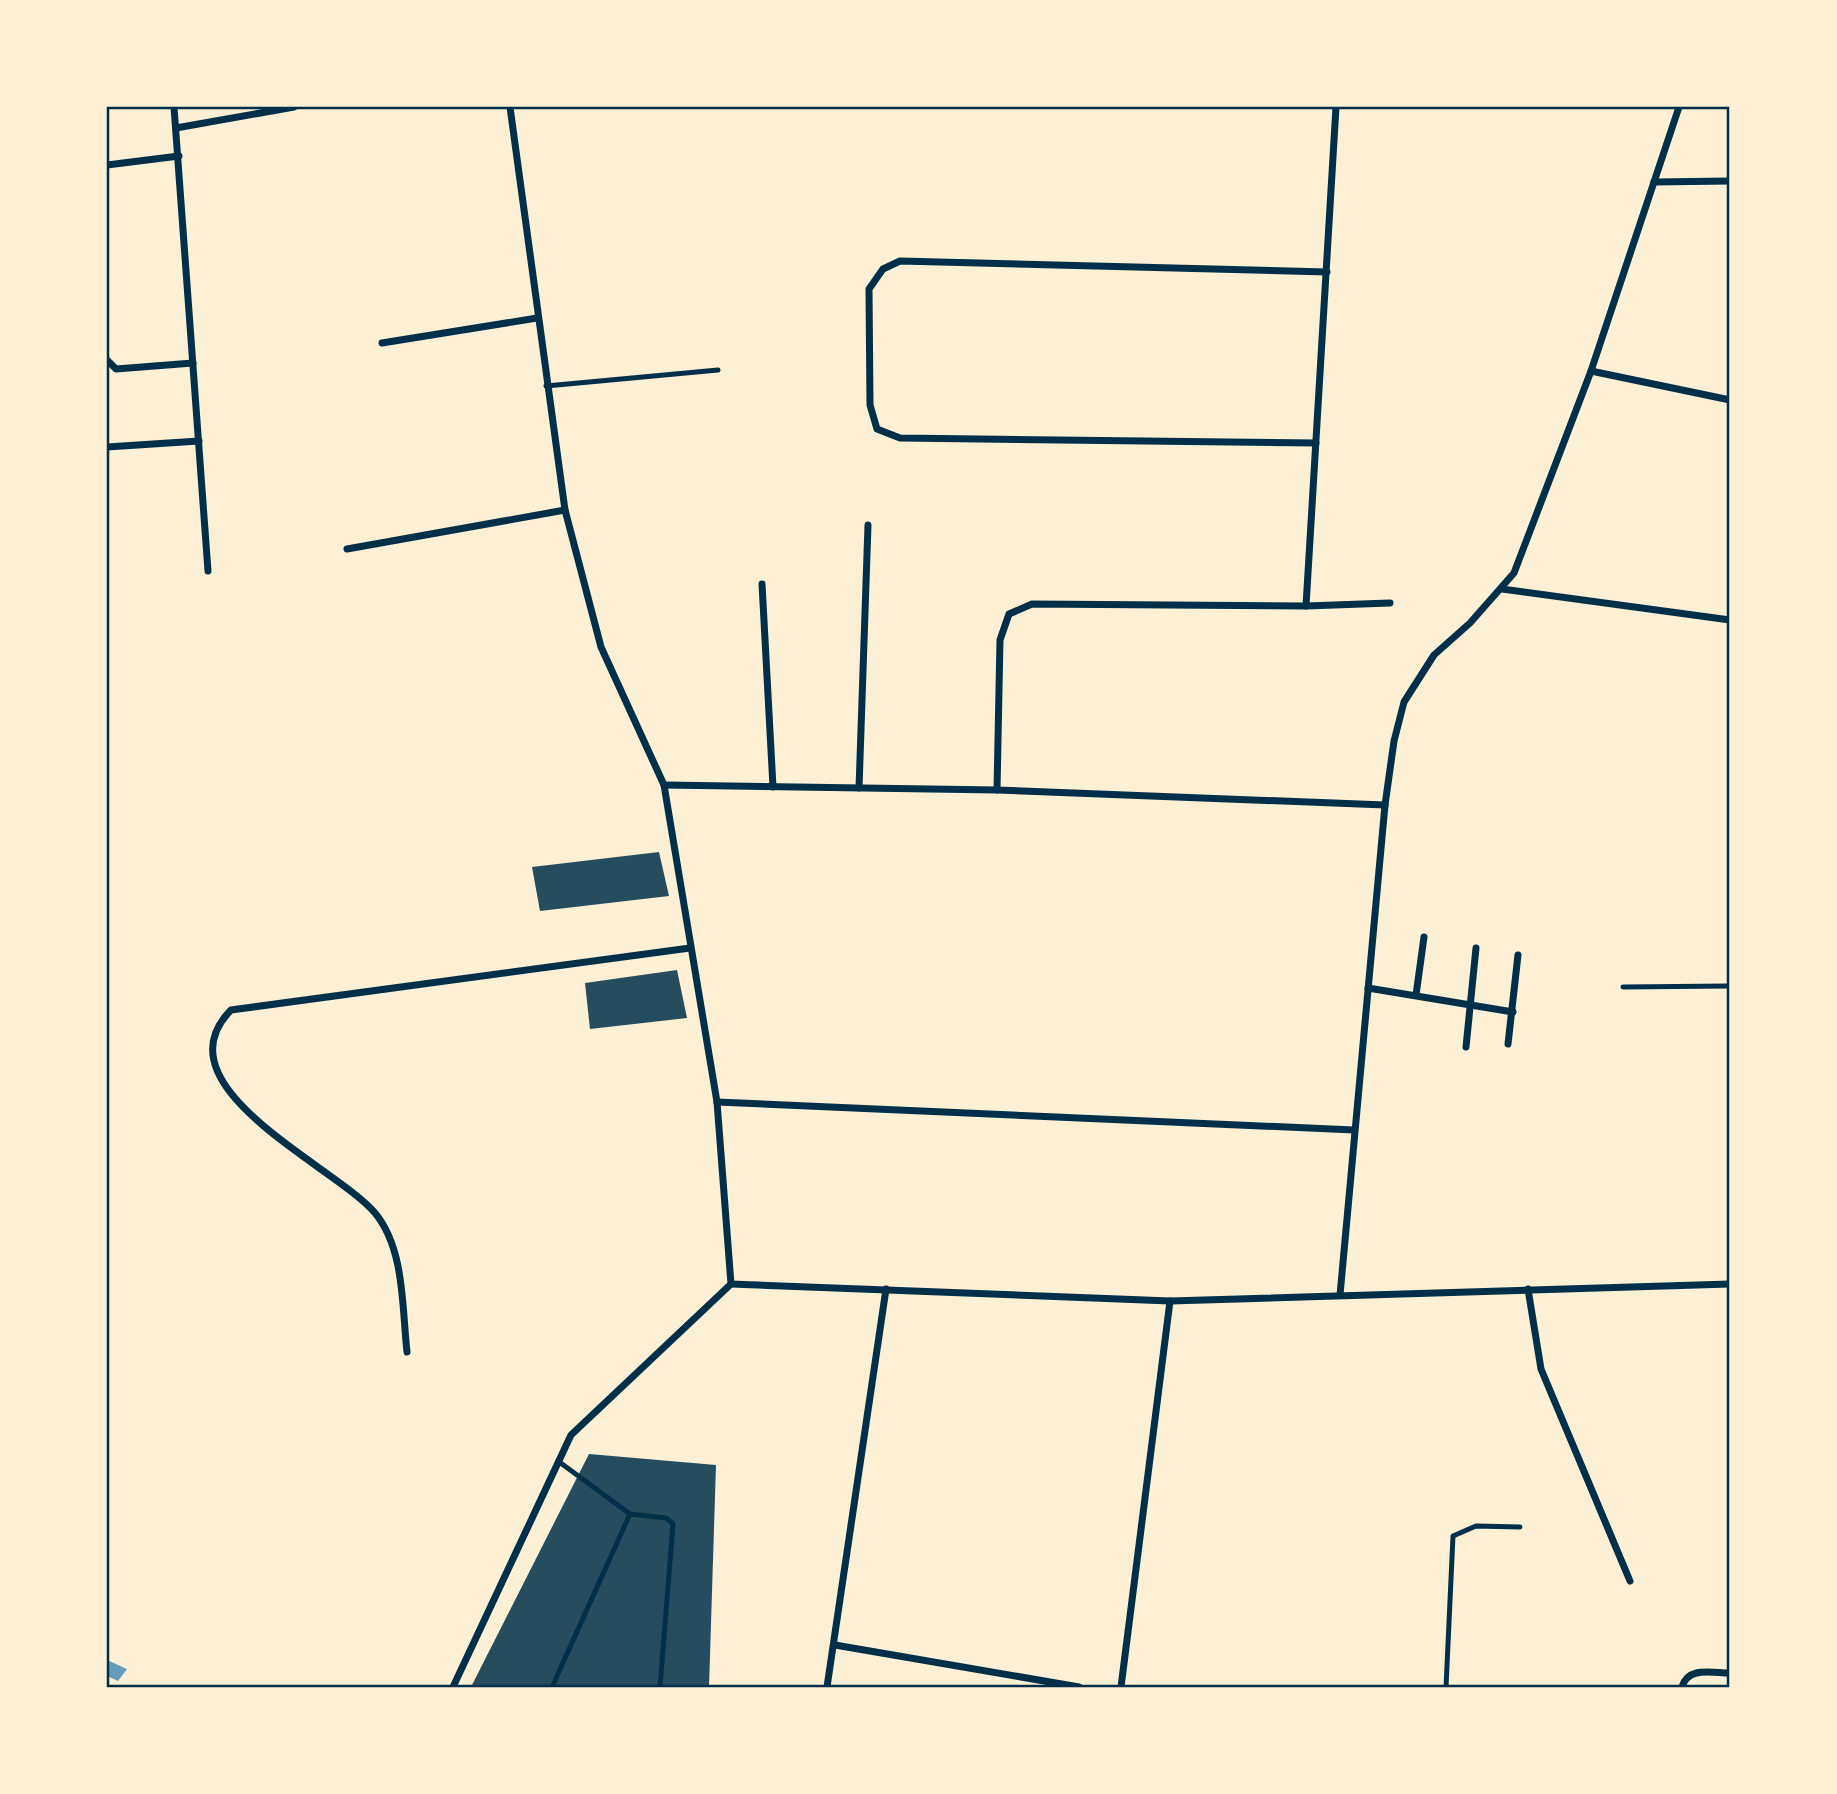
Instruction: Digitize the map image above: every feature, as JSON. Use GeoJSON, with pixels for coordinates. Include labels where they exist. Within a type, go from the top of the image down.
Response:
{"type":"FeatureCollection","features":[{"type":"Feature","properties":{"kind":"street"},"geometry":{"type":"LineString","coordinates":[[174,107],[208,571]]}},
{"type":"Feature","properties":{"kind":"street"},"geometry":{"type":"LineString","coordinates":[[176,128],[288,107]]}},
{"type":"Feature","properties":{"kind":"street"},"geometry":{"type":"LineString","coordinates":[[510,107],[565,510],[601,646],[664,785],[717,1102],[731,1284]]}},
{"type":"Feature","properties":{"kind":"street"},"geometry":{"type":"LineString","coordinates":[[1306,606],[1336,107]]}},
{"type":"Feature","properties":{"kind":"street"},"geometry":{"type":"LineString","coordinates":[[1340,1295],[1385,805],[1394,741],[1404,702],[1434,655],[1502,589],[1514,573],[1591,371],[1679,107]]}},
{"type":"Feature","properties":{"kind":"street"},"geometry":{"type":"LineString","coordinates":[[107,165],[179,156]]}},
{"type":"Feature","properties":{"kind":"street"},"geometry":{"type":"LineString","coordinates":[[1654,182],[1730,181]]}},
{"type":"Feature","properties":{"kind":"street"},"geometry":{"type":"LineString","coordinates":[[1316,443],[900,438],[877,429],[870,405],[869,289],[883,269],[900,261],[1326,271]]}},
{"type":"Feature","properties":{"kind":"street"},"geometry":{"type":"LineString","coordinates":[[382,343],[537,318]]}},
{"type":"Feature","properties":{"kind":"street"},"geometry":{"type":"LineString","coordinates":[[107,360],[116,369],[194,363]]}},
{"type":"Feature","properties":{"kind":"street"},"geometry":{"type":"LineString","coordinates":[[1591,371],[1730,400]]}},
{"type":"Feature","properties":{"kind":"street"},"geometry":{"type":"LineString","coordinates":[[107,447],[199,440]]}},
{"type":"Feature","properties":{"kind":"street"},"geometry":{"type":"LineString","coordinates":[[347,549],[565,510]]}},
{"type":"Feature","properties":{"kind":"street"},"geometry":{"type":"LineString","coordinates":[[859,788],[867,525]]}},
{"type":"Feature","properties":{"kind":"street"},"geometry":{"type":"LineString","coordinates":[[762,584],[773,787]]}},
{"type":"Feature","properties":{"kind":"street"},"geometry":{"type":"LineString","coordinates":[[1502,589],[1730,620]]}},
{"type":"Feature","properties":{"kind":"street"},"geometry":{"type":"LineString","coordinates":[[997,790],[1000,640],[1009,614],[1032,604],[1306,606],[1390,603]]}},
{"type":"Feature","properties":{"kind":"street"},"geometry":{"type":"LineString","coordinates":[[664,785],[997,790],[1385,805]]}},
{"type":"Feature","properties":{"kind":"street"},"geometry":{"type":"LineString","coordinates":[[1416,995],[1424,937]]}},
{"type":"Feature","properties":{"kind":"street"},"geometry":{"type":"LineString","coordinates":[[407,1352],[397,1265],[376,1214],[240,1107],[220,1081],[214,1050],[219,1021],[231,1010],[690,948]]}},
{"type":"Feature","properties":{"kind":"street"},"geometry":{"type":"LineString","coordinates":[[1466,1047],[1476,948]]}},
{"type":"Feature","properties":{"kind":"street"},"geometry":{"type":"LineString","coordinates":[[1508,1044],[1518,955]]}},
{"type":"Feature","properties":{"kind":"street"},"geometry":{"type":"LineString","coordinates":[[1368,988],[1513,1012]]}},
{"type":"Feature","properties":{"kind":"street"},"geometry":{"type":"LineString","coordinates":[[717,1102],[1354,1130]]}},
{"type":"Feature","properties":{"kind":"street"},"geometry":{"type":"LineString","coordinates":[[453,1687],[570,1435],[731,1284],[1170,1301],[1730,1284]]}},
{"type":"Feature","properties":{"kind":"street"},"geometry":{"type":"LineString","coordinates":[[827,1687],[886,1289]]}},
{"type":"Feature","properties":{"kind":"street"},"geometry":{"type":"LineString","coordinates":[[1528,1289],[1541,1369],[1630,1581]]}},
{"type":"Feature","properties":{"kind":"street"},"geometry":{"type":"LineString","coordinates":[[1121,1687],[1170,1301]]}},
{"type":"Feature","properties":{"kind":"street"},"geometry":{"type":"LineString","coordinates":[[835,1645],[1079,1687]]}},
{"type":"Feature","properties":{"kind":"street"},"geometry":{"type":"LineString","coordinates":[[1682,1687],[1687,1676],[1692,1673],[1730,1673]]}},
{"type":"Feature","properties":{"kind":"lane"},"geometry":{"type":"LineString","coordinates":[[546,386],[718,370]]}},
{"type":"Feature","properties":{"kind":"lane"},"geometry":{"type":"LineString","coordinates":[[1623,987],[1730,986]]}},
{"type":"Feature","properties":{"kind":"lane"},"geometry":{"type":"LineString","coordinates":[[558,1461],[630,1514],[666,1518],[673,1524],[660,1687]]}},
{"type":"Feature","properties":{"kind":"lane"},"geometry":{"type":"LineString","coordinates":[[552,1687],[630,1514]]}},
{"type":"Feature","properties":{"kind":"lane"},"geometry":{"type":"LineString","coordinates":[[1446,1687],[1453,1536],[1476,1526],[1520,1527]]}},
{"type":"Feature","properties":{"kind":"water"},"geometry":{"type":"Polygon","coordinates":[[[107,1660],[127,1669],[118,1681],[107,1676],[107,1660]]]}},
{"type":"Feature","properties":{"kind":"building"},"geometry":{"type":"Polygon","coordinates":[[[659,852],[669,896],[540,911],[532,867],[659,852]]]}},
{"type":"Feature","properties":{"kind":"building"},"geometry":{"type":"Polygon","coordinates":[[[677,970],[687,1018],[590,1029],[585,983],[677,970]]]}},
{"type":"Feature","properties":{"kind":"building"},"geometry":{"type":"Polygon","coordinates":[[[589,1454],[716,1465],[709,1687],[471,1687],[589,1454]]]}}]}
